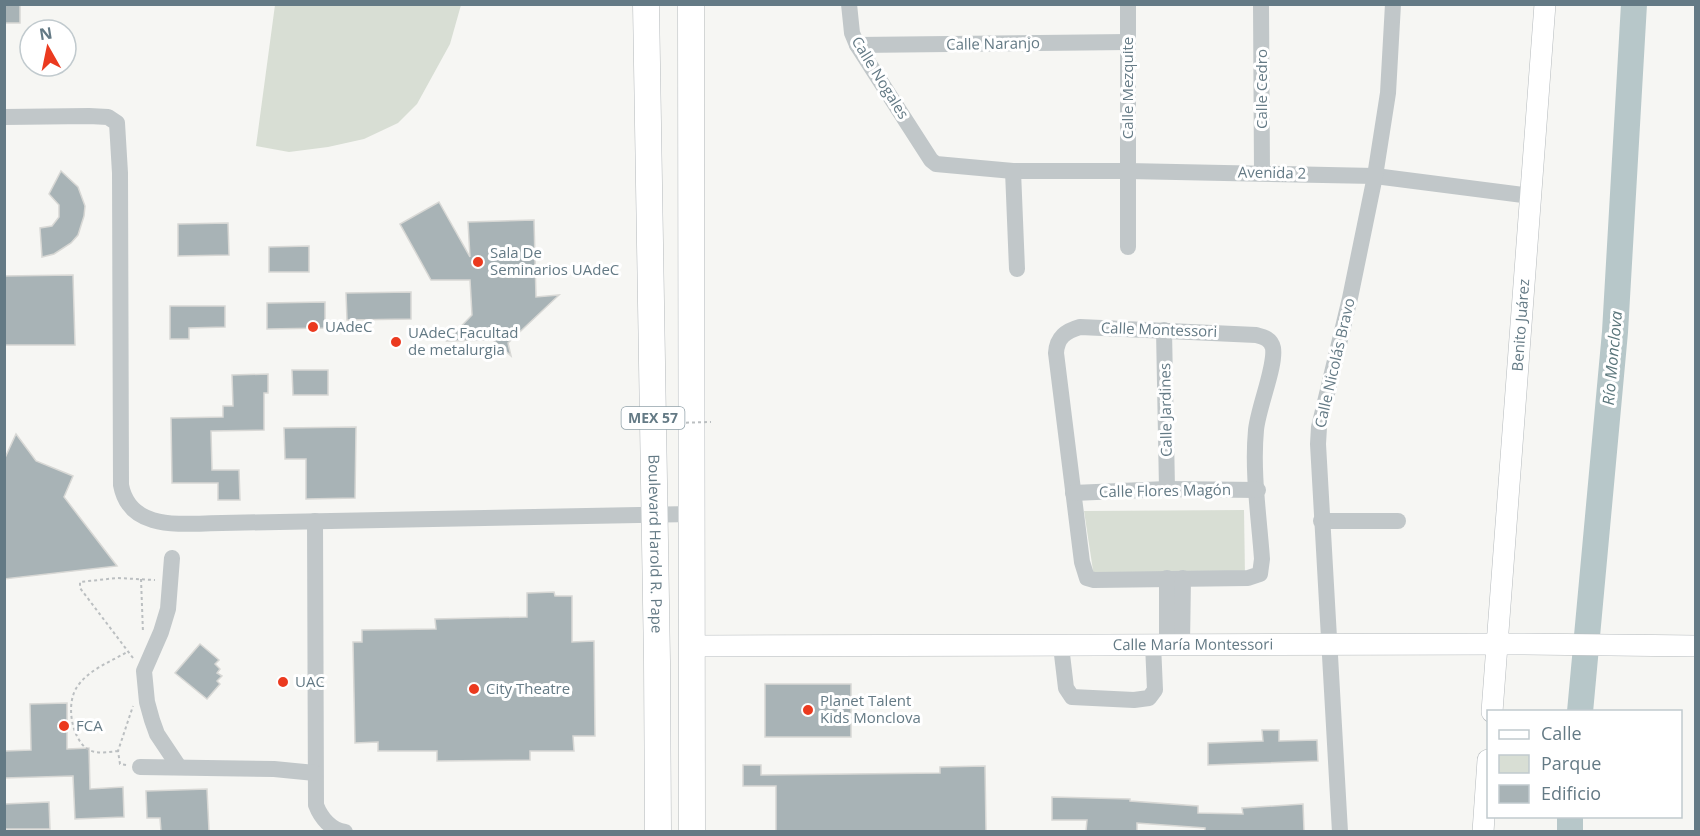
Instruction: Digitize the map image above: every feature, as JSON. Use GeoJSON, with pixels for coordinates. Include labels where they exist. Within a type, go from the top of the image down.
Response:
{"type":"FeatureCollection","features":[{"type":"Feature","properties":{"kind":"highway","name":"Boulevard Harold R. Pape"},"geometry":{"type":"LineString","coordinates":[[646,4],[658,831]]}},
{"type":"Feature","properties":{"kind":"highway","name":"MEX 57"},"geometry":{"type":"LineString","coordinates":[[691,4],[692,831]]}},
{"type":"Feature","properties":{"kind":"main road","name":"Benito Juárez"},"geometry":{"type":"LineString","coordinates":[[1492,710],[1507,644],[1531,196],[1545,4]]}},
{"type":"Feature","properties":{"kind":"main road","name":"Calle María Montessori"},"geometry":{"type":"LineString","coordinates":[[691,646],[1507,644],[1695,646]]}},
{"type":"Feature","properties":{"kind":"main road"},"geometry":{"type":"LineString","coordinates":[[1483,831],[1487,774]]}},
{"type":"Feature","properties":{"kind":"street","name":"Calle Nogales"},"geometry":{"type":"LineString","coordinates":[[849,4],[852,33],[857,45],[931,160],[936,164],[1013,171]]}},
{"type":"Feature","properties":{"kind":"street","name":"Calle Mezquite"},"geometry":{"type":"LineString","coordinates":[[1128,4],[1128,247]]}},
{"type":"Feature","properties":{"kind":"street","name":"Calle Cedro"},"geometry":{"type":"LineString","coordinates":[[1261,4],[1262,173]]}},
{"type":"Feature","properties":{"kind":"street","name":"Calle Nicolás Bravo"},"geometry":{"type":"LineString","coordinates":[[1340,831],[1331,645],[1318,465],[1319,428],[1350,298],[1375,176],[1388,93],[1393,4]]}},
{"type":"Feature","properties":{"kind":"street","name":"Calle Naranjo"},"geometry":{"type":"LineString","coordinates":[[857,45],[1128,42]]}},
{"type":"Feature","properties":{"kind":"street"},"geometry":{"type":"LineString","coordinates":[[4,117],[108,117],[114,119],[118,127],[120,464],[124,498],[131,508],[145,518],[161,523],[315,522],[692,514]]}},
{"type":"Feature","properties":{"kind":"street"},"geometry":{"type":"LineString","coordinates":[[1013,171],[1017,269]]}},
{"type":"Feature","properties":{"kind":"street","name":"Avenida 2"},"geometry":{"type":"LineString","coordinates":[[1013,171],[1375,176],[1531,196]]}},
{"type":"Feature","properties":{"kind":"street","name":"Calle Montessori"},"geometry":{"type":"LineString","coordinates":[[1080,327],[1256,334],[1267,338],[1272,344],[1273,357],[1256,428],[1258,490],[1262,559],[1260,573],[1248,578],[1090,580],[1083,571],[1056,353],[1056,345],[1061,336],[1080,327]]}},
{"type":"Feature","properties":{"kind":"street","name":"Calle Jardines"},"geometry":{"type":"LineString","coordinates":[[1164,330],[1167,489]]}},
{"type":"Feature","properties":{"kind":"street","name":"Calle Flores Magón"},"geometry":{"type":"LineString","coordinates":[[1073,493],[1167,489],[1258,490]]}},
{"type":"Feature","properties":{"kind":"street"},"geometry":{"type":"LineString","coordinates":[[1322,521],[1398,521]]}},
{"type":"Feature","properties":{"kind":"street"},"geometry":{"type":"LineString","coordinates":[[315,522],[316,805],[319,814],[338,831],[345,831]]}},
{"type":"Feature","properties":{"kind":"street"},"geometry":{"type":"LineString","coordinates":[[172,558],[168,609],[144,671],[147,702],[157,734],[179,767]]}},
{"type":"Feature","properties":{"kind":"street"},"geometry":{"type":"LineString","coordinates":[[1061,646],[1066,688],[1072,697],[1134,700],[1149,698],[1155,690],[1167,644],[1175,578]]}},
{"type":"Feature","properties":{"kind":"street"},"geometry":{"type":"LineString","coordinates":[[140,767],[274,769],[315,773]]}},
{"type":"Feature","properties":{"kind":"path"},"geometry":{"type":"LineString","coordinates":[[633,424],[711,422]]}},
{"type":"Feature","properties":{"kind":"path"},"geometry":{"type":"LineString","coordinates":[[144,671],[127,652],[80,588],[80,582],[117,578],[170,581]]}},
{"type":"Feature","properties":{"kind":"path"},"geometry":{"type":"LineString","coordinates":[[118,751],[98,753],[86,748],[74,730],[69,708],[71,697],[77,686],[91,673],[127,652]]}},
{"type":"Feature","properties":{"kind":"green space"},"geometry":{"type":"Polygon","coordinates":[[[275,4],[461,5],[450,44],[417,104],[398,123],[364,139],[289,152],[256,146],[275,4]]]}},
{"type":"Feature","properties":{"kind":"green space"},"geometry":{"type":"Polygon","coordinates":[[[1244,510],[1245,577],[1094,577],[1084,511],[1244,510]]]}},
{"type":"Feature","properties":{"kind":"building"},"geometry":{"type":"Polygon","coordinates":[[[4,4],[20,4],[18,23],[4,23],[4,4]]]}},
{"type":"Feature","properties":{"kind":"building"},"geometry":{"type":"Polygon","coordinates":[[[61,171],[78,187],[85,206],[84,216],[78,235],[71,243],[54,254],[42,257],[40,228],[52,226],[59,217],[59,205],[49,194],[61,171]]]}},
{"type":"Feature","properties":{"kind":"building","name":"Sala De Seminarios UAdeC"},"geometry":{"type":"Polygon","coordinates":[[[439,202],[470,257],[468,222],[534,220],[536,297],[559,295],[508,343],[511,356],[493,340],[447,341],[472,315],[470,280],[431,280],[400,224],[439,202]]]}},
{"type":"Feature","properties":{"kind":"building"},"geometry":{"type":"Polygon","coordinates":[[[228,223],[229,255],[178,256],[178,224],[228,223]]]}},
{"type":"Feature","properties":{"kind":"building"},"geometry":{"type":"Polygon","coordinates":[[[309,246],[309,272],[269,272],[269,247],[309,246]]]}},
{"type":"Feature","properties":{"kind":"building"},"geometry":{"type":"Polygon","coordinates":[[[73,275],[75,345],[4,345],[4,276],[73,275]]]}},
{"type":"Feature","properties":{"kind":"building"},"geometry":{"type":"Polygon","coordinates":[[[411,292],[411,319],[347,320],[346,293],[411,292]]]}},
{"type":"Feature","properties":{"kind":"building"},"geometry":{"type":"Polygon","coordinates":[[[325,302],[325,328],[267,329],[267,303],[325,302]]]}},
{"type":"Feature","properties":{"kind":"building"},"geometry":{"type":"Polygon","coordinates":[[[170,306],[225,306],[225,327],[189,328],[189,339],[170,339],[170,306]]]}},
{"type":"Feature","properties":{"kind":"building"},"geometry":{"type":"Polygon","coordinates":[[[292,370],[328,370],[328,395],[293,395],[292,370]]]}},
{"type":"Feature","properties":{"kind":"building"},"geometry":{"type":"Polygon","coordinates":[[[268,374],[268,393],[264,393],[264,430],[211,431],[212,470],[239,470],[240,500],[218,500],[218,483],[172,483],[171,418],[223,417],[223,406],[233,406],[232,375],[268,374]]]}},
{"type":"Feature","properties":{"kind":"building"},"geometry":{"type":"Polygon","coordinates":[[[356,427],[355,498],[306,499],[306,459],[285,459],[284,428],[356,427]]]}},
{"type":"Feature","properties":{"kind":"building"},"geometry":{"type":"Polygon","coordinates":[[[16,434],[36,461],[73,476],[64,497],[117,566],[4,579],[4,460],[16,434]]]}},
{"type":"Feature","properties":{"kind":"building","name":"City Theatre"},"geometry":{"type":"Polygon","coordinates":[[[554,592],[555,596],[572,596],[572,642],[594,641],[595,736],[573,736],[574,751],[530,751],[530,760],[437,761],[437,751],[378,751],[378,742],[355,743],[353,642],[362,642],[362,630],[436,629],[435,619],[527,617],[527,593],[554,592]]]}},
{"type":"Feature","properties":{"kind":"building"},"geometry":{"type":"Polygon","coordinates":[[[200,644],[219,660],[215,664],[220,669],[217,673],[222,676],[217,681],[220,684],[207,699],[175,673],[200,644]]]}},
{"type":"Feature","properties":{"kind":"building","name":"Planet Talent Kids Monclova"},"geometry":{"type":"Polygon","coordinates":[[[765,684],[851,684],[851,737],[765,737],[765,684]]]}},
{"type":"Feature","properties":{"kind":"building"},"geometry":{"type":"Polygon","coordinates":[[[67,703],[67,749],[89,748],[90,789],[123,787],[124,817],[75,819],[73,776],[4,778],[4,751],[31,750],[30,704],[67,703]]]}},
{"type":"Feature","properties":{"kind":"building"},"geometry":{"type":"Polygon","coordinates":[[[1262,730],[1279,730],[1279,741],[1317,740],[1318,761],[1208,765],[1208,743],[1263,741],[1262,730]]]}},
{"type":"Feature","properties":{"kind":"building"},"geometry":{"type":"Polygon","coordinates":[[[743,765],[761,765],[761,775],[940,773],[940,767],[985,766],[986,831],[776,831],[776,786],[743,786],[743,765]]]}},
{"type":"Feature","properties":{"kind":"building"},"geometry":{"type":"Polygon","coordinates":[[[207,789],[209,831],[161,831],[160,818],[147,818],[146,791],[207,789]]]}},
{"type":"Feature","properties":{"kind":"building"},"geometry":{"type":"Polygon","coordinates":[[[1052,797],[1130,799],[1130,801],[1198,806],[1198,813],[1243,814],[1242,808],[1303,804],[1304,831],[1205,831],[1205,828],[1137,823],[1137,831],[1086,831],[1087,820],[1052,820],[1052,797]]]}},
{"type":"Feature","properties":{"kind":"building"},"geometry":{"type":"Polygon","coordinates":[[[49,802],[50,829],[4,829],[4,804],[49,802]]]}},
{"type":"Feature","properties":{"kind":"waterway","name":"Río Monclova"},"geometry":{"type":"LineString","coordinates":[[1580,710],[1615,332],[1634,4]]}},
{"type":"Feature","properties":{"kind":"waterway","name":"Río Monclova"},"geometry":{"type":"LineString","coordinates":[[1570,818],[1570,832]]}},
{"type":"Feature","properties":{"kind":"place","name":"Sala De Seminarios UAdeC"},"geometry":{"type":"Point","coordinates":[478,262]}},
{"type":"Feature","properties":{"kind":"place","name":"UAdeC"},"geometry":{"type":"Point","coordinates":[313,327]}},
{"type":"Feature","properties":{"kind":"place","name":"UAdeC Facultad de metalurgia"},"geometry":{"type":"Point","coordinates":[396,342]}},
{"type":"Feature","properties":{"kind":"place","name":"UAC"},"geometry":{"type":"Point","coordinates":[283,682]}},
{"type":"Feature","properties":{"kind":"place","name":"City Theatre"},"geometry":{"type":"Point","coordinates":[474,689]}},
{"type":"Feature","properties":{"kind":"place","name":"Planet Talent Kids Monclova"},"geometry":{"type":"Point","coordinates":[808,710]}},
{"type":"Feature","properties":{"kind":"place","name":"FCA"},"geometry":{"type":"Point","coordinates":[64,726]}}]}
